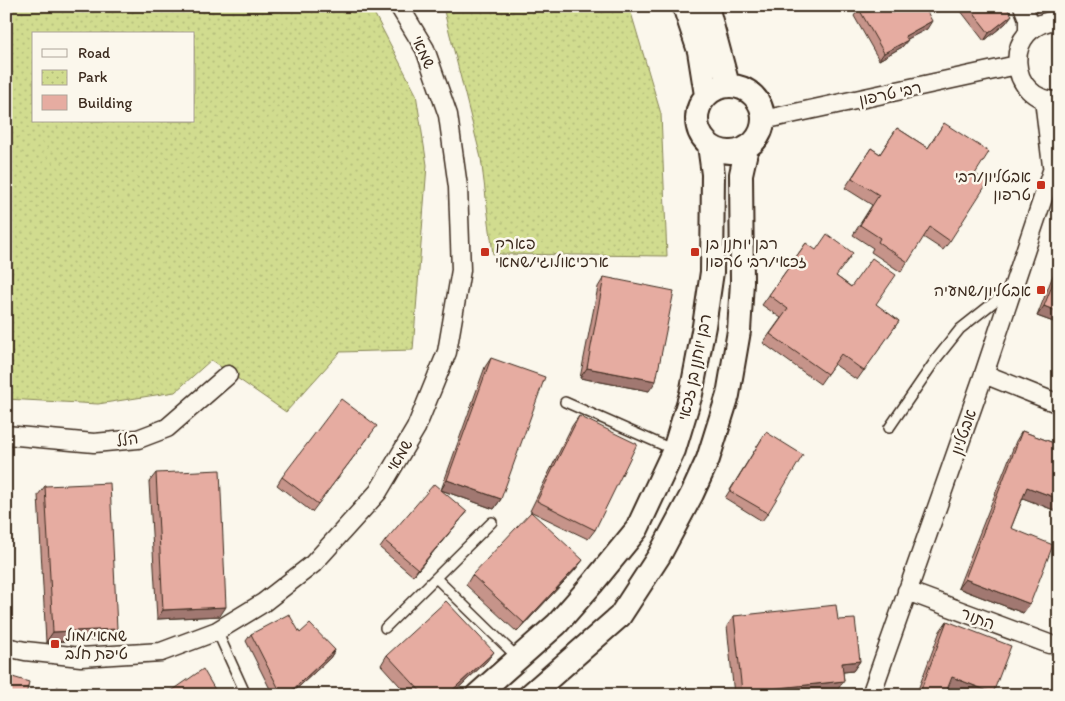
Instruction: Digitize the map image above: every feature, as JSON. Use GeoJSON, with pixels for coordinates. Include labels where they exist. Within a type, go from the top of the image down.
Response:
{"type":"FeatureCollection","features":[{"type":"Feature","properties":{"kind":"street","name":"שמאי"},"geometry":{"type":"LineString","coordinates":[[6,647],[81,658],[161,652],[216,631],[262,603],[313,564],[378,492],[416,428],[447,352],[461,270],[458,187],[448,115],[425,49],[399,6]]}},
{"type":"Feature","properties":{"kind":"street"},"geometry":{"type":"LineString","coordinates":[[684,6],[699,51],[706,95]]}},
{"type":"Feature","properties":{"kind":"street"},"geometry":{"type":"LineString","coordinates":[[707,6],[728,85]]}},
{"type":"Feature","properties":{"kind":"street"},"geometry":{"type":"LineString","coordinates":[[1023,6],[1028,19],[1028,32]]}},
{"type":"Feature","properties":{"kind":"street"},"geometry":{"type":"LineString","coordinates":[[1050,6],[1059,18],[1049,20],[1028,32],[1021,42],[1017,54],[1017,66],[1025,86],[1034,94],[1051,100]]}},
{"type":"Feature","properties":{"kind":"street","name":"רבי טרפון"},"geometry":{"type":"LineString","coordinates":[[763,120],[1017,66]]}},
{"type":"Feature","properties":{"kind":"street"},"geometry":{"type":"LineString","coordinates":[[728,85],[739,86],[749,91],[757,99],[762,109],[763,120],[761,131],[756,140],[738,151],[728,152],[718,150],[709,145],[701,136],[697,126],[696,115],[699,104],[706,95],[712,90],[728,85]]}},
{"type":"Feature","properties":{"kind":"street","name":"אבטליון"},"geometry":{"type":"LineString","coordinates":[[1051,100],[1052,168]]}},
{"type":"Feature","properties":{"kind":"street","name":"רבן יוחנן בן זכאי"},"geometry":{"type":"LineString","coordinates":[[477,695],[557,624],[637,529],[674,450],[692,394],[712,272],[713,174],[709,145]]}},
{"type":"Feature","properties":{"kind":"street"},"geometry":{"type":"LineString","coordinates":[[530,695],[620,616],[659,556],[708,459],[728,395],[739,331],[742,282],[741,174],[747,147]]}},
{"type":"Feature","properties":{"kind":"street","name":"אבטליון"},"geometry":{"type":"LineString","coordinates":[[871,695],[984,374],[1059,150]]}},
{"type":"Feature","properties":{"kind":"street"},"geometry":{"type":"LineString","coordinates":[[984,374],[1059,404]]}},
{"type":"Feature","properties":{"kind":"street","name":"הלל"},"geometry":{"type":"LineString","coordinates":[[6,435],[94,444],[138,439],[167,428],[228,375]]}},
{"type":"Feature","properties":{"kind":"street","name":"התור"},"geometry":{"type":"LineString","coordinates":[[907,591],[1049,644]]}},
{"type":"Feature","properties":{"kind":"lane"},"geometry":{"type":"LineString","coordinates":[[889,428],[937,358],[960,329],[1012,288]]}},
{"type":"Feature","properties":{"kind":"lane"},"geometry":{"type":"LineString","coordinates":[[565,402],[674,450]]}},
{"type":"Feature","properties":{"kind":"lane"},"geometry":{"type":"LineString","coordinates":[[385,628],[492,522]]}},
{"type":"Feature","properties":{"kind":"lane"},"geometry":{"type":"LineString","coordinates":[[436,578],[518,658]]}},
{"type":"Feature","properties":{"kind":"lane"},"geometry":{"type":"LineString","coordinates":[[216,631],[246,695]]}},
{"type":"Feature","properties":{"kind":"green space"},"geometry":{"type":"Polygon","coordinates":[[[6,6],[369,6],[373,11],[416,94],[427,165],[413,350],[340,352],[286,412],[211,360],[175,392],[98,404],[6,399],[6,279],[11,256],[6,246],[6,6]]]}},
{"type":"Feature","properties":{"kind":"green space"},"geometry":{"type":"Polygon","coordinates":[[[452,6],[629,6],[661,114],[667,256],[493,254],[481,158],[444,11],[452,6]]]}},
{"type":"Feature","properties":{"kind":"building"},"geometry":{"type":"Polygon","coordinates":[[[864,6],[889,6],[893,13],[904,6],[924,6],[932,21],[905,36],[908,40],[884,53],[859,9],[864,6]]]}},
{"type":"Feature","properties":{"kind":"building"},"geometry":{"type":"Polygon","coordinates":[[[968,6],[1005,6],[1012,15],[989,33],[968,6]]]}},
{"type":"Feature","properties":{"kind":"building"},"geometry":{"type":"Polygon","coordinates":[[[944,123],[989,152],[975,174],[988,182],[950,241],[930,227],[908,262],[878,242],[880,238],[860,225],[879,195],[852,178],[871,148],[880,154],[897,128],[928,148],[944,123]]]}},
{"type":"Feature","properties":{"kind":"building"},"geometry":{"type":"Polygon","coordinates":[[[827,234],[853,253],[836,276],[851,287],[872,258],[896,275],[876,304],[899,321],[864,371],[841,354],[827,374],[770,334],[788,309],[769,295],[806,243],[816,250],[827,234]]]}},
{"type":"Feature","properties":{"kind":"building"},"geometry":{"type":"Polygon","coordinates":[[[1059,268],[1059,312],[1044,306],[1059,268]]]}},
{"type":"Feature","properties":{"kind":"building"},"geometry":{"type":"Polygon","coordinates":[[[604,277],[674,291],[656,381],[587,368],[604,277]]]}},
{"type":"Feature","properties":{"kind":"building"},"geometry":{"type":"Polygon","coordinates":[[[491,358],[545,377],[501,499],[447,480],[491,358]]]}},
{"type":"Feature","properties":{"kind":"building"},"geometry":{"type":"Polygon","coordinates":[[[341,399],[377,426],[318,504],[282,477],[341,399]]]}},
{"type":"Feature","properties":{"kind":"building"},"geometry":{"type":"Polygon","coordinates":[[[579,416],[637,444],[595,530],[537,501],[579,416]]]}},
{"type":"Feature","properties":{"kind":"building"},"geometry":{"type":"Polygon","coordinates":[[[1022,431],[1059,445],[1059,499],[1027,487],[1011,528],[1053,545],[1030,604],[965,579],[1022,431]]]}},
{"type":"Feature","properties":{"kind":"building"},"geometry":{"type":"Polygon","coordinates":[[[766,432],[803,455],[768,513],[730,491],[766,432]]]}},
{"type":"Feature","properties":{"kind":"building"},"geometry":{"type":"Polygon","coordinates":[[[220,470],[226,607],[163,610],[156,473],[220,470]]]}},
{"type":"Feature","properties":{"kind":"building"},"geometry":{"type":"Polygon","coordinates":[[[6,471],[9,471],[6,491],[6,471]]]}},
{"type":"Feature","properties":{"kind":"building"},"geometry":{"type":"Polygon","coordinates":[[[110,483],[117,629],[53,632],[45,486],[110,483]]]}},
{"type":"Feature","properties":{"kind":"building"},"geometry":{"type":"Polygon","coordinates":[[[434,484],[467,512],[418,569],[385,541],[434,484]]]}},
{"type":"Feature","properties":{"kind":"building"},"geometry":{"type":"Polygon","coordinates":[[[531,512],[583,560],[524,623],[472,575],[531,512]]]}},
{"type":"Feature","properties":{"kind":"building"},"geometry":{"type":"Polygon","coordinates":[[[446,601],[494,652],[447,695],[424,695],[387,655],[446,601]]]}},
{"type":"Feature","properties":{"kind":"building"},"geometry":{"type":"Polygon","coordinates":[[[836,605],[838,620],[855,619],[860,661],[842,663],[844,681],[742,692],[734,616],[836,605]]]}},
{"type":"Feature","properties":{"kind":"building"},"geometry":{"type":"Polygon","coordinates":[[[289,614],[300,633],[310,624],[335,650],[287,695],[282,695],[251,634],[289,614]]]}},
{"type":"Feature","properties":{"kind":"building"},"geometry":{"type":"Polygon","coordinates":[[[947,621],[1011,646],[993,693],[952,677],[945,695],[919,695],[947,621]]]}},
{"type":"Feature","properties":{"kind":"building"},"geometry":{"type":"Polygon","coordinates":[[[203,669],[218,695],[166,695],[203,669]]]}},
{"type":"Feature","properties":{"kind":"building"},"geometry":{"type":"Polygon","coordinates":[[[6,675],[29,682],[26,695],[6,695],[6,675]]]}},
{"type":"Feature","properties":{"kind":"building"},"geometry":{"type":"Polygon","coordinates":[[[57,687],[94,695],[56,695],[57,687]]]}},
{"type":"Feature","properties":{"kind":"building"},"geometry":{"type":"Polygon","coordinates":[[[377,690],[381,695],[370,695],[377,690]]]}},
{"type":"Feature","properties":{"kind":"place","name":"אבטליון/רבי טרפון"},"geometry":{"type":"Point","coordinates":[1041,185]}},
{"type":"Feature","properties":{"kind":"place","name":"פארק ארכיאולוגי/שמאי"},"geometry":{"type":"Point","coordinates":[485,252]}},
{"type":"Feature","properties":{"kind":"place","name":"רבן יוחנן בן זכאי/רבי טרפון"},"geometry":{"type":"Point","coordinates":[695,252]}},
{"type":"Feature","properties":{"kind":"place","name":"אבטליון/שמעיה"},"geometry":{"type":"Point","coordinates":[1041,290]}},
{"type":"Feature","properties":{"kind":"place","name":"שמאי/מול טיפת חלב"},"geometry":{"type":"Point","coordinates":[55,644]}}]}
